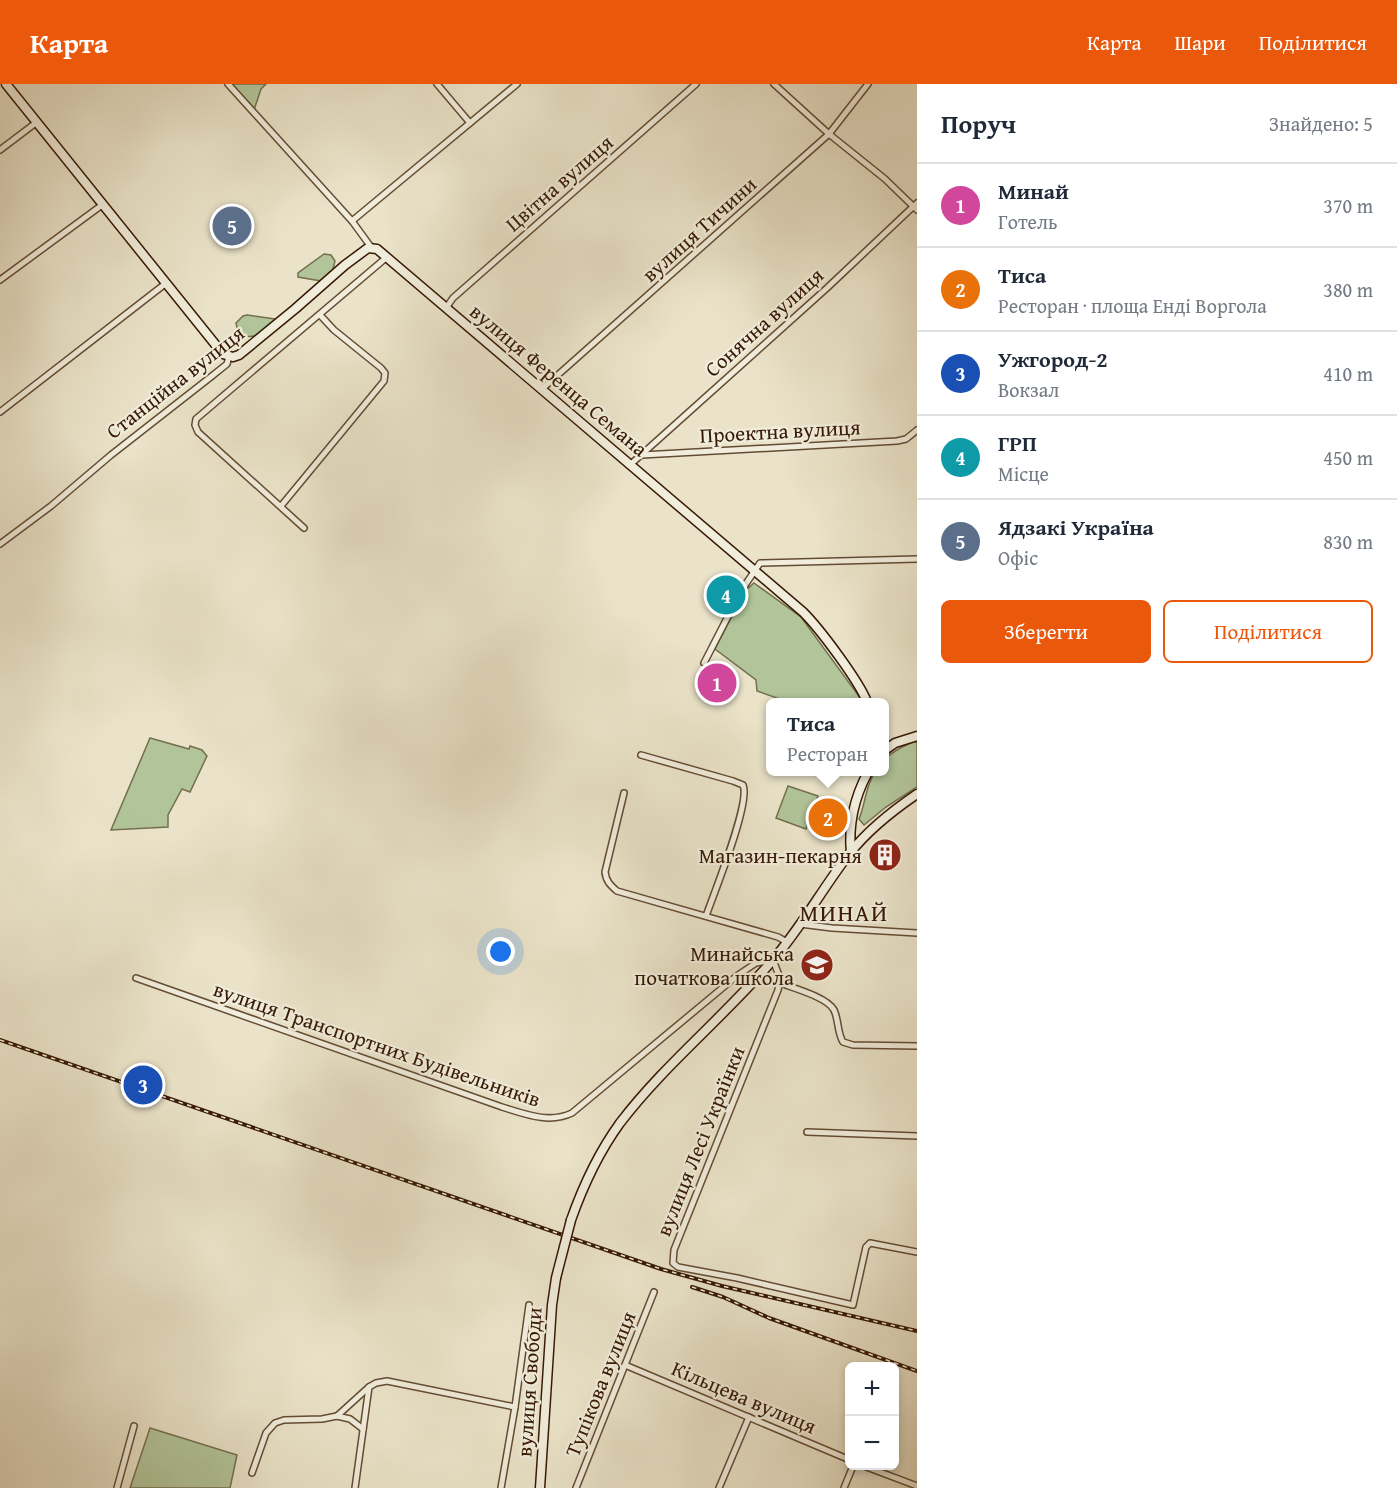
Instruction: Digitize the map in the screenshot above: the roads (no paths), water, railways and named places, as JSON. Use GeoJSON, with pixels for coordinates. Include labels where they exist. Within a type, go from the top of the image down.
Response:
{"type":"FeatureCollection","features":[{"type":"Feature","properties":{"kind":"street"},"geometry":{"type":"LineString","coordinates":[[6,84],[165,284],[220,351],[229,356]]}},
{"type":"Feature","properties":{"kind":"street","name":"вулиця Ференца Семана"},"geometry":{"type":"LineString","coordinates":[[228,84],[352,221],[371,248],[387,257],[755,570],[814,624],[865,698]]}},
{"type":"Feature","properties":{"kind":"street"},"geometry":{"type":"LineString","coordinates":[[437,84],[470,123]]}},
{"type":"Feature","properties":{"kind":"street"},"geometry":{"type":"LineString","coordinates":[[352,221],[517,84]]}},
{"type":"Feature","properties":{"kind":"street","name":"Цвітна вулиця"},"geometry":{"type":"LineString","coordinates":[[446,308],[453,298],[696,84]]}},
{"type":"Feature","properties":{"kind":"street"},"geometry":{"type":"LineString","coordinates":[[774,84],[829,134],[916,206]]}},
{"type":"Feature","properties":{"kind":"street","name":"вулиця Тичини"},"geometry":{"type":"LineString","coordinates":[[542,389],[829,134],[868,84]]}},
{"type":"Feature","properties":{"kind":"street"},"geometry":{"type":"LineString","coordinates":[[0,150],[37,122]]}},
{"type":"Feature","properties":{"kind":"street"},"geometry":{"type":"LineString","coordinates":[[0,280],[102,205]]}},
{"type":"Feature","properties":{"kind":"street","name":"Сонячна вулиця"},"geometry":{"type":"LineString","coordinates":[[632,464],[916,206]]}},
{"type":"Feature","properties":{"kind":"street","name":"Станційна вулиця"},"geometry":{"type":"LineString","coordinates":[[0,544],[51,506],[111,454],[212,376],[227,363],[229,356],[236,356],[248,348],[345,265],[371,248]]}},
{"type":"Feature","properties":{"kind":"street"},"geometry":{"type":"LineString","coordinates":[[304,528],[198,432],[195,425],[196,419],[387,257]]}},
{"type":"Feature","properties":{"kind":"street"},"geometry":{"type":"LineString","coordinates":[[0,412],[165,284]]}},
{"type":"Feature","properties":{"kind":"street"},"geometry":{"type":"LineString","coordinates":[[280,506],[384,381],[385,373],[381,368],[334,330],[320,315]]}},
{"type":"Feature","properties":{"kind":"street","name":"Проектна вулиця"},"geometry":{"type":"LineString","coordinates":[[642,455],[897,441],[906,439],[917,430]]}},
{"type":"Feature","properties":{"kind":"street"},"geometry":{"type":"LineString","coordinates":[[704,663],[741,591],[760,563],[917,559]]}},
{"type":"Feature","properties":{"kind":"street"},"geometry":{"type":"LineString","coordinates":[[889,747],[917,735]]}},
{"type":"Feature","properties":{"kind":"street"},"geometry":{"type":"LineString","coordinates":[[641,755],[743,785],[745,790],[740,818],[706,916]]}},
{"type":"Feature","properties":{"kind":"street"},"geometry":{"type":"LineString","coordinates":[[850,853],[851,816],[866,776]]}},
{"type":"Feature","properties":{"kind":"street"},"geometry":{"type":"LineString","coordinates":[[624,793],[605,872],[606,879],[617,891],[778,937],[787,942]]}},
{"type":"Feature","properties":{"kind":"street","name":"вулиця Свободи"},"geometry":{"type":"LineString","coordinates":[[540,1488],[552,1305],[556,1278],[571,1220],[589,1175],[619,1125],[642,1096],[773,960],[850,853],[880,822],[917,794]]}},
{"type":"Feature","properties":{"kind":"street"},"geometry":{"type":"LineString","coordinates":[[801,924],[917,933]]}},
{"type":"Feature","properties":{"kind":"street"},"geometry":{"type":"LineString","coordinates":[[773,960],[778,970],[780,983],[830,1005],[843,1042],[853,1045],[917,1046]]}},
{"type":"Feature","properties":{"kind":"street","name":"вулиця Транспортних Будівельників"},"geometry":{"type":"LineString","coordinates":[[136,978],[502,1107],[536,1117],[563,1118],[572,1113],[738,975],[756,963],[773,960]]}},
{"type":"Feature","properties":{"kind":"street","name":"вулиця Лесі Українки"},"geometry":{"type":"LineString","coordinates":[[780,983],[674,1250],[673,1263],[678,1267],[853,1305],[866,1247],[870,1243],[917,1252]]}},
{"type":"Feature","properties":{"kind":"street"},"geometry":{"type":"LineString","coordinates":[[807,1132],[917,1136]]}},
{"type":"Feature","properties":{"kind":"street","name":"Тупікова вулиця"},"geometry":{"type":"LineString","coordinates":[[576,1488],[654,1292]]}},
{"type":"Feature","properties":{"kind":"street"},"geometry":{"type":"LineString","coordinates":[[501,1488],[529,1305]]}},
{"type":"Feature","properties":{"kind":"street","name":"Кільцева вулиця"},"geometry":{"type":"LineString","coordinates":[[625,1365],[845,1458]]}},
{"type":"Feature","properties":{"kind":"street"},"geometry":{"type":"LineString","coordinates":[[337,1416],[369,1387],[387,1381],[514,1407]]}},
{"type":"Feature","properties":{"kind":"street"},"geometry":{"type":"LineString","coordinates":[[355,1488],[369,1387]]}},
{"type":"Feature","properties":{"kind":"street"},"geometry":{"type":"LineString","coordinates":[[252,1473],[266,1433],[275,1423],[284,1420],[322,1419],[337,1416],[350,1419],[363,1429]]}},
{"type":"Feature","properties":{"kind":"street"},"geometry":{"type":"LineString","coordinates":[[719,1488],[749,1417]]}},
{"type":"Feature","properties":{"kind":"street"},"geometry":{"type":"LineString","coordinates":[[117,1488],[134,1426]]}},
{"type":"Feature","properties":{"kind":"street"},"geometry":{"type":"LineString","coordinates":[[844,1488],[851,1470]]}},
{"type":"Feature","properties":{"kind":"street"},"geometry":{"type":"LineString","coordinates":[[875,1470],[917,1486]]}},
{"type":"Feature","properties":{"kind":"railway"},"geometry":{"type":"LineString","coordinates":[[0,1040],[661,1269],[722,1286],[917,1331]]}},
{"type":"Feature","properties":{"kind":"railway"},"geometry":{"type":"LineString","coordinates":[[692,1287],[723,1297],[769,1318],[917,1371]]}},
{"type":"Feature","properties":{"kind":"place","name":"Ядзакі Україна"},"geometry":{"type":"Point","coordinates":[232,226]}},
{"type":"Feature","properties":{"kind":"place","name":"ГРП"},"geometry":{"type":"Point","coordinates":[726,595]}},
{"type":"Feature","properties":{"kind":"place","name":"Минай"},"geometry":{"type":"Point","coordinates":[717,683]}},
{"type":"Feature","properties":{"kind":"place","name":"Тиса"},"geometry":{"type":"Point","coordinates":[828,818]}},
{"type":"Feature","properties":{"kind":"place","name":"Магазин-пекарня"},"geometry":{"type":"Point","coordinates":[885,855]}},
{"type":"Feature","properties":{"kind":"place","name":"Минайська початкова школа"},"geometry":{"type":"Point","coordinates":[817,965]}},
{"type":"Feature","properties":{"kind":"place","name":"Ужгород-2"},"geometry":{"type":"Point","coordinates":[143,1085]}},
{"type":"Feature","properties":{"kind":"district","name":"МИНАЙ"},"geometry":{"type":"Point","coordinates":[844,912]}}]}
